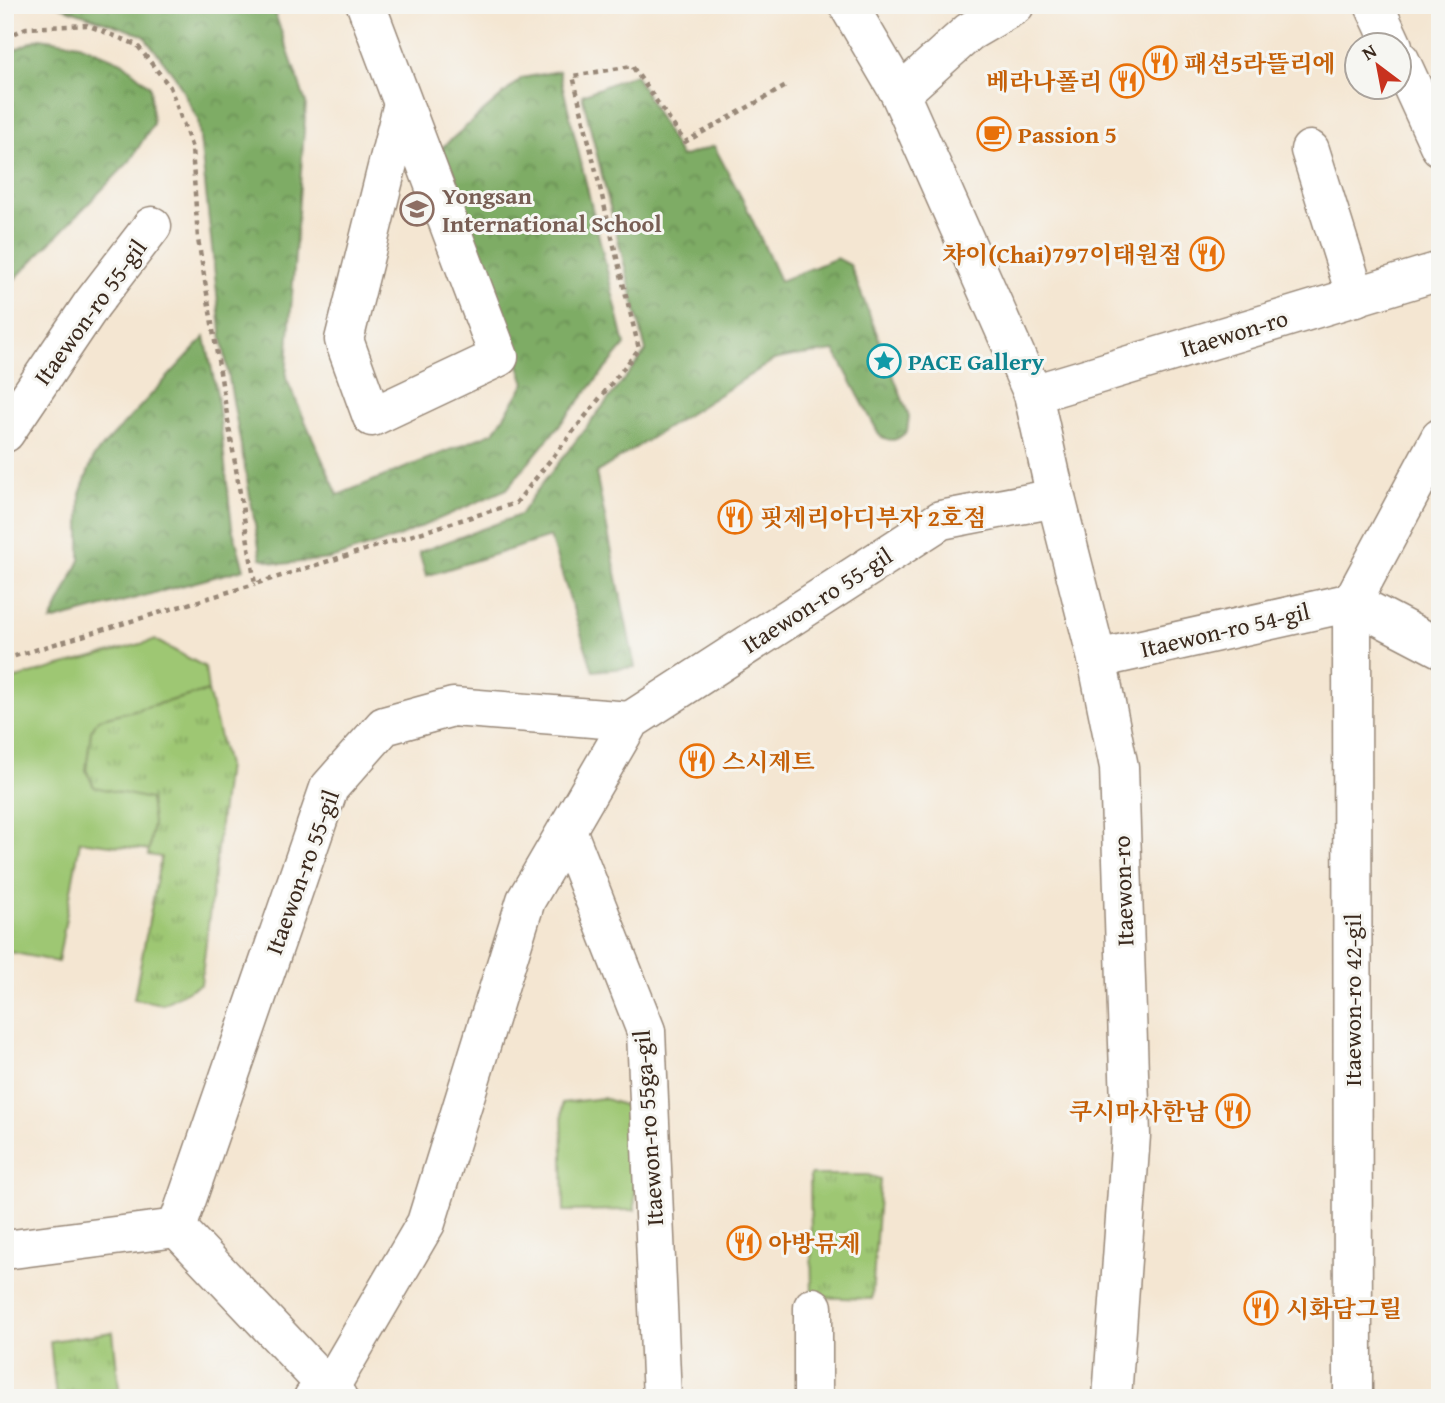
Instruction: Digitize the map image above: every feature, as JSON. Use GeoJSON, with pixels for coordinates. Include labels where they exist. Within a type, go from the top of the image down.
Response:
{"type":"FeatureCollection","features":[{"type":"Feature","properties":{"kind":"street"},"geometry":{"type":"LineString","coordinates":[[366,5],[402,107],[499,357],[372,416],[344,340],[402,107]]}},
{"type":"Feature","properties":{"kind":"street","name":"Itaewon-ro"},"geometry":{"type":"LineString","coordinates":[[848,5],[900,94],[1033,394],[1097,659],[1119,767],[1131,1135],[1112,1398]]}},
{"type":"Feature","properties":{"kind":"street"},"geometry":{"type":"LineString","coordinates":[[900,94],[969,32],[1015,5]]}},
{"type":"Feature","properties":{"kind":"street"},"geometry":{"type":"LineString","coordinates":[[1374,5],[1387,32]]}},
{"type":"Feature","properties":{"kind":"street"},"geometry":{"type":"LineString","coordinates":[[1414,92],[1440,147]]}},
{"type":"Feature","properties":{"kind":"street"},"geometry":{"type":"LineString","coordinates":[[1310,150],[1356,297]]}},
{"type":"Feature","properties":{"kind":"street","name":"Itaewon-ro 55-gil"},"geometry":{"type":"LineString","coordinates":[[5,433],[92,304],[152,226]]}},
{"type":"Feature","properties":{"kind":"street","name":"Itaewon-ro"},"geometry":{"type":"LineString","coordinates":[[1033,394],[1440,271]]}},
{"type":"Feature","properties":{"kind":"street"},"geometry":{"type":"LineString","coordinates":[[1440,438],[1352,602],[1440,648]]}},
{"type":"Feature","properties":{"kind":"street","name":"Itaewon-ro 55-gil"},"geometry":{"type":"LineString","coordinates":[[630,721],[453,707],[384,726],[329,788],[177,1228],[326,1395],[426,1223],[526,900],[630,721],[941,520],[1056,498]]}},
{"type":"Feature","properties":{"kind":"street","name":"Itaewon-ro 54-gil"},"geometry":{"type":"LineString","coordinates":[[1097,659],[1352,602]]}},
{"type":"Feature","properties":{"kind":"street","name":"Itaewon-ro 42-gil"},"geometry":{"type":"LineString","coordinates":[[1352,602],[1353,1398]]}},
{"type":"Feature","properties":{"kind":"street","name":"Itaewon-ro 55ga-gil"},"geometry":{"type":"LineString","coordinates":[[567,830],[646,1031],[662,1398]]}},
{"type":"Feature","properties":{"kind":"street"},"geometry":{"type":"LineString","coordinates":[[5,1250],[177,1228]]}},
{"type":"Feature","properties":{"kind":"street"},"geometry":{"type":"LineString","coordinates":[[813,1307],[813,1398]]}},
{"type":"Feature","properties":{"kind":"path"},"geometry":{"type":"LineString","coordinates":[[5,38],[26,28],[87,25],[137,45],[170,87],[192,148],[198,239],[255,584]]}},
{"type":"Feature","properties":{"kind":"path"},"geometry":{"type":"LineString","coordinates":[[5,659],[516,503],[639,349],[573,76],[632,66],[685,142],[788,85]]}},
{"type":"Feature","properties":{"kind":"green space"},"geometry":{"type":"Polygon","coordinates":[[[56,5],[272,5],[306,103],[286,378],[338,495],[494,432],[525,383],[483,261],[439,150],[522,78],[559,71],[625,345],[507,489],[398,537],[330,559],[281,564],[261,558],[222,339],[198,120],[175,76],[143,35],[56,5]]]}},
{"type":"Feature","properties":{"kind":"green space"},"geometry":{"type":"Polygon","coordinates":[[[40,38],[79,44],[122,62],[150,86],[153,124],[130,161],[5,289],[5,54],[40,38]]]}},
{"type":"Feature","properties":{"kind":"green space"},"geometry":{"type":"Polygon","coordinates":[[[635,74],[681,157],[714,146],[746,206],[780,281],[837,258],[850,265],[909,416],[907,431],[901,437],[891,440],[880,436],[835,351],[793,356],[774,360],[596,473],[635,667],[593,671],[550,537],[426,576],[419,552],[520,515],[646,351],[582,95],[635,74]]]}},
{"type":"Feature","properties":{"kind":"green space"},"geometry":{"type":"Polygon","coordinates":[[[205,337],[217,394],[232,527],[244,569],[51,621],[80,560],[80,494],[94,456],[205,337]]]}},
{"type":"Feature","properties":{"kind":"green space"},"geometry":{"type":"Polygon","coordinates":[[[155,640],[205,667],[208,691],[98,719],[91,731],[86,770],[94,787],[150,799],[153,823],[149,850],[80,841],[58,962],[5,951],[5,681],[155,640]]]}},
{"type":"Feature","properties":{"kind":"green space"},"geometry":{"type":"Polygon","coordinates":[[[208,691],[227,765],[201,984],[163,1004],[134,999],[161,857],[148,855],[153,823],[94,787],[86,770],[91,731],[98,719],[208,691]]]}},
{"type":"Feature","properties":{"kind":"green space"},"geometry":{"type":"Polygon","coordinates":[[[603,1098],[632,1108],[635,1210],[564,1211],[562,1103],[603,1098]]]}},
{"type":"Feature","properties":{"kind":"green space"},"geometry":{"type":"Polygon","coordinates":[[[810,1175],[868,1175],[880,1179],[872,1299],[812,1297],[810,1175]]]}},
{"type":"Feature","properties":{"kind":"green space"},"geometry":{"type":"Polygon","coordinates":[[[113,1332],[120,1398],[56,1398],[50,1341],[113,1332]]]}},
{"type":"Feature","properties":{"kind":"place","name":"패션5라뜰리에"},"geometry":{"type":"Point","coordinates":[1160,63]}},
{"type":"Feature","properties":{"kind":"place","name":"베라나폴리"},"geometry":{"type":"Point","coordinates":[1127,81]}},
{"type":"Feature","properties":{"kind":"place","name":"Passion 5"},"geometry":{"type":"Point","coordinates":[994,134]}},
{"type":"Feature","properties":{"kind":"place","name":"Yongsan International School"},"geometry":{"type":"Point","coordinates":[417,209]}},
{"type":"Feature","properties":{"kind":"place","name":"챠이(Chai)797이태원점"},"geometry":{"type":"Point","coordinates":[1207,254]}},
{"type":"Feature","properties":{"kind":"place","name":"PACE Gallery"},"geometry":{"type":"Point","coordinates":[884,361]}},
{"type":"Feature","properties":{"kind":"place","name":"핏제리아디부자 2호점"},"geometry":{"type":"Point","coordinates":[735,517]}},
{"type":"Feature","properties":{"kind":"place","name":"스시제트"},"geometry":{"type":"Point","coordinates":[697,761]}},
{"type":"Feature","properties":{"kind":"place","name":"쿠시마사한남"},"geometry":{"type":"Point","coordinates":[1233,1111]}},
{"type":"Feature","properties":{"kind":"place","name":"아방뮤제"},"geometry":{"type":"Point","coordinates":[744,1243]}},
{"type":"Feature","properties":{"kind":"place","name":"시화담그릴"},"geometry":{"type":"Point","coordinates":[1261,1308]}}]}
